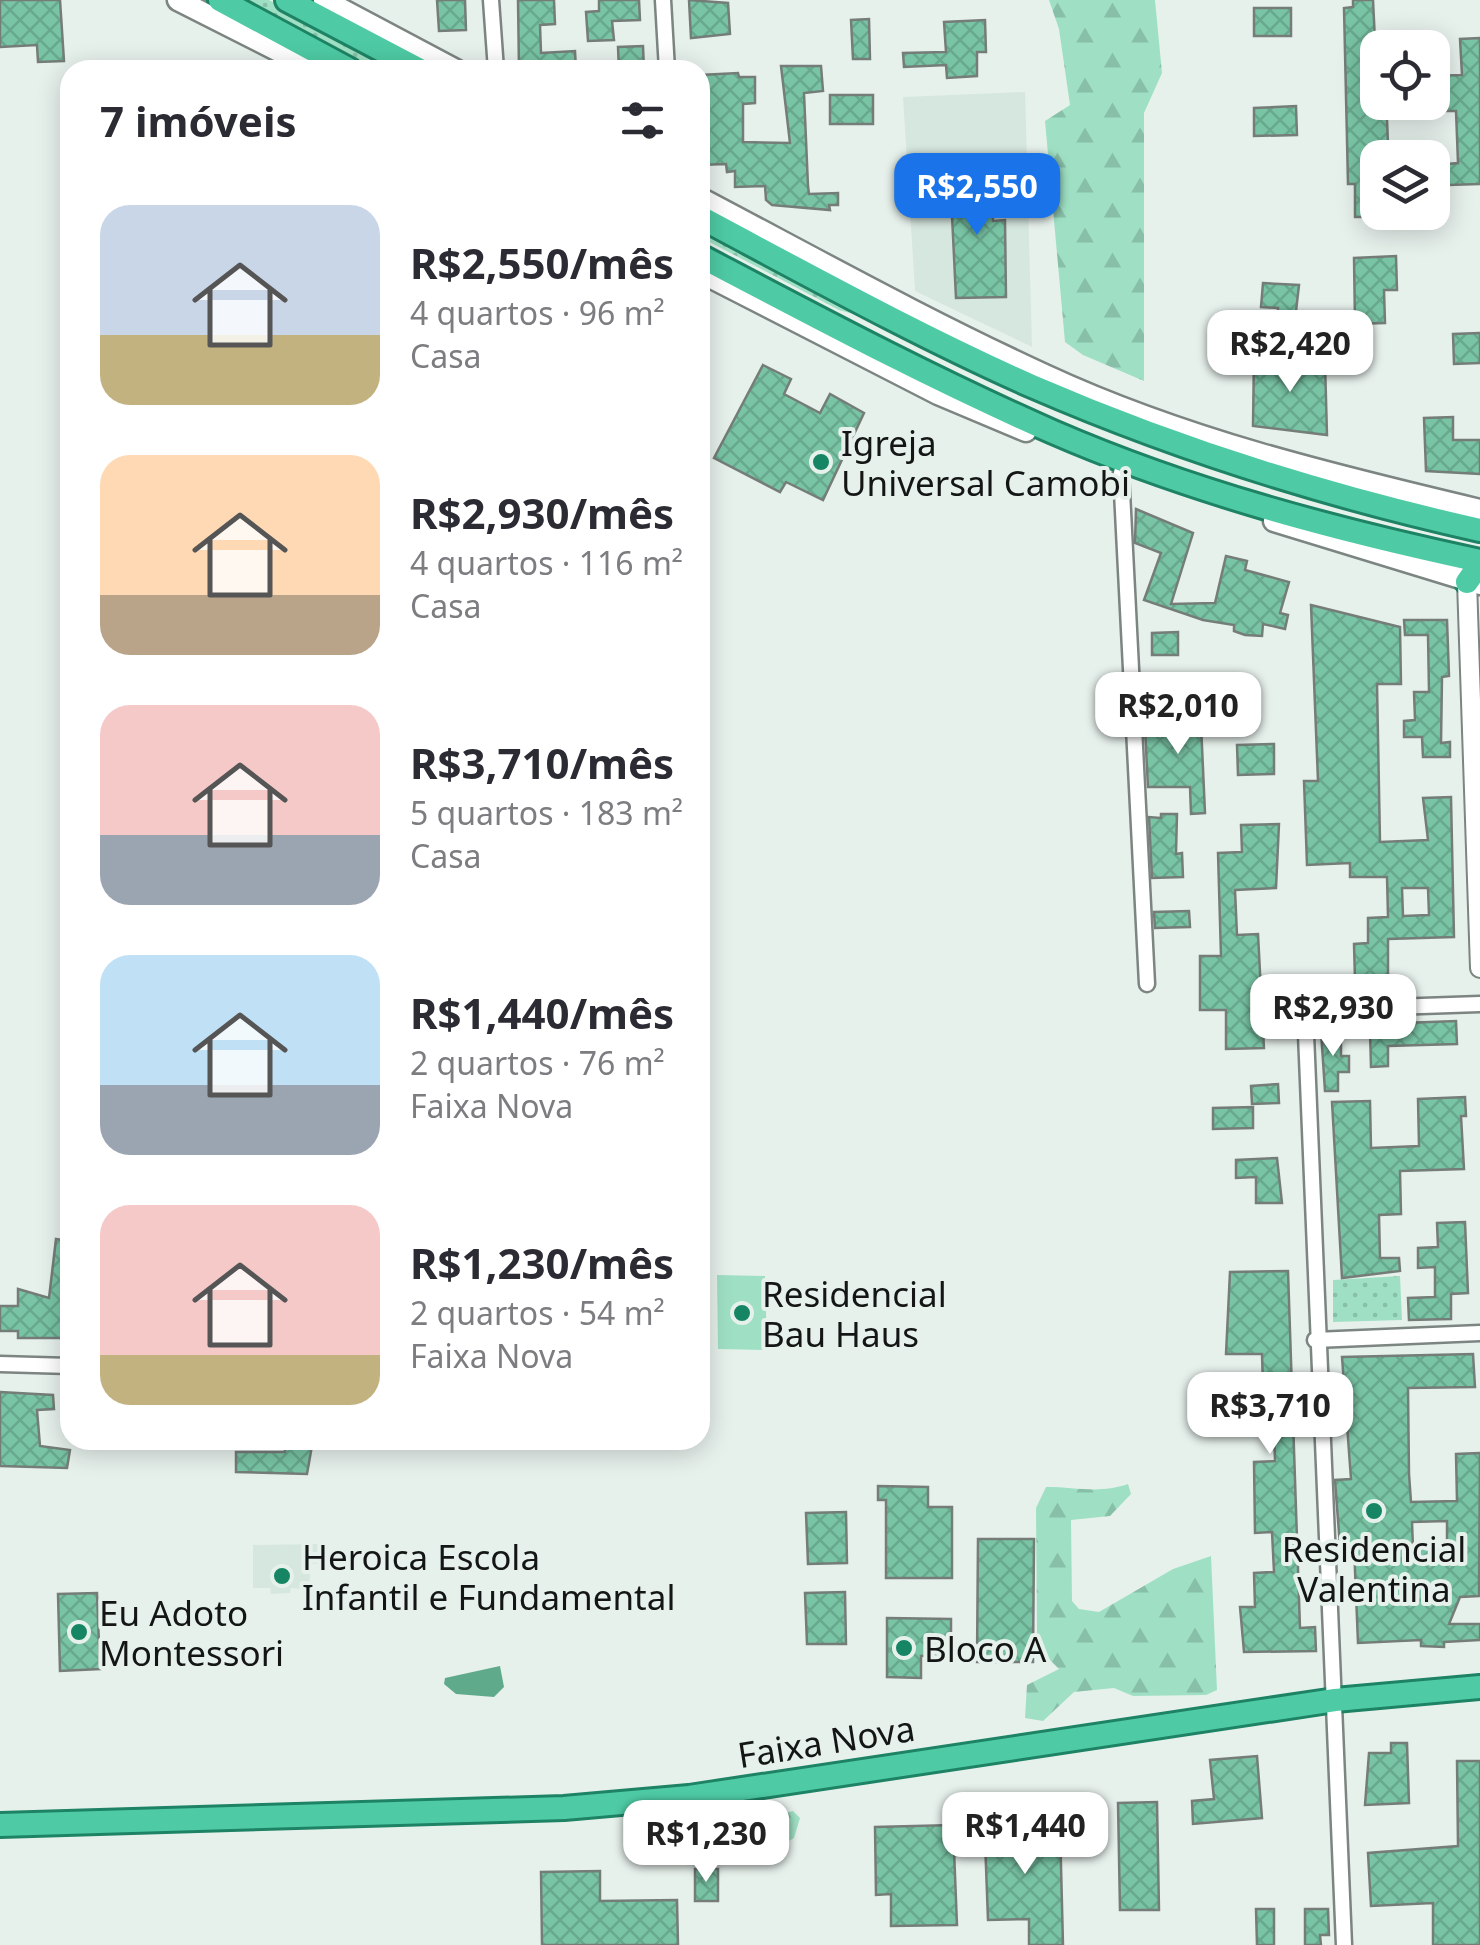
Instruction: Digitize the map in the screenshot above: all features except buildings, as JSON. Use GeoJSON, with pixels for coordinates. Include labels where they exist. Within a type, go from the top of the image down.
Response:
{"type":"FeatureCollection","features":[{"type":"Feature","properties":{"kind":"highway"},"geometry":{"type":"LineString","coordinates":[[220,0],[331,60]]}},
{"type":"Feature","properties":{"kind":"highway"},"geometry":{"type":"LineString","coordinates":[[288,0],[401,60]]}},
{"type":"Feature","properties":{"kind":"highway"},"geometry":{"type":"LineString","coordinates":[[710,222],[1033,378],[1202,451],[1480,530]]}},
{"type":"Feature","properties":{"kind":"highway"},"geometry":{"type":"LineString","coordinates":[[710,263],[972,395],[1124,460],[1477,573]]}},
{"type":"Feature","properties":{"kind":"highway"},"geometry":{"type":"LineString","coordinates":[[972,395],[1010,394],[1033,378]]}},
{"type":"Feature","properties":{"kind":"highway"},"geometry":{"type":"LineString","coordinates":[[1212,490],[1314,534]]}},
{"type":"Feature","properties":{"kind":"highway","name":"Faixa Nova"},"geometry":{"type":"LineString","coordinates":[[0,1825],[564,1808],[689,1797],[1335,1700],[1480,1687]]}},
{"type":"Feature","properties":{"kind":"main road"},"geometry":{"type":"LineString","coordinates":[[178,0],[296,60]]}},
{"type":"Feature","properties":{"kind":"main road"},"geometry":{"type":"LineString","coordinates":[[324,0],[437,60]]}},
{"type":"Feature","properties":{"kind":"main road"},"geometry":{"type":"LineString","coordinates":[[710,203],[1033,378],[1200,436],[1328,474],[1480,510]]}},
{"type":"Feature","properties":{"kind":"main road"},"geometry":{"type":"LineString","coordinates":[[710,277],[938,394],[1121,472],[1314,534],[1477,573]]}},
{"type":"Feature","properties":{"kind":"street"},"geometry":{"type":"LineString","coordinates":[[490,0],[495,60]]}},
{"type":"Feature","properties":{"kind":"street"},"geometry":{"type":"LineString","coordinates":[[662,0],[666,60]]}},
{"type":"Feature","properties":{"kind":"street"},"geometry":{"type":"LineString","coordinates":[[1121,472],[1147,984]]}},
{"type":"Feature","properties":{"kind":"street"},"geometry":{"type":"LineString","coordinates":[[1477,573],[1480,968]]}},
{"type":"Feature","properties":{"kind":"street"},"geometry":{"type":"LineString","coordinates":[[1344,1945],[1305,1010],[1480,1004]]}},
{"type":"Feature","properties":{"kind":"street"},"geometry":{"type":"LineString","coordinates":[[1316,1340],[1480,1333]]}},
{"type":"Feature","properties":{"kind":"street"},"geometry":{"type":"LineString","coordinates":[[0,1364],[60,1366]]}},
{"type":"Feature","properties":{"kind":"shaded area"},"geometry":{"type":"Polygon","coordinates":[[[1025,92],[1032,347],[915,291],[903,97],[1025,92]]]}},
{"type":"Feature","properties":{"kind":"shaded area","name":"Heroica Escola Infantil e Fundamental"},"geometry":{"type":"Polygon","coordinates":[[[322,1544],[323,1564],[311,1564],[309,1590],[291,1588],[290,1593],[271,1594],[270,1588],[253,1588],[253,1545],[322,1544]]]}},
{"type":"Feature","properties":{"kind":"shaded area"},"geometry":{"type":"Polygon","coordinates":[[[500,1666],[504,1687],[494,1697],[456,1694],[444,1684],[445,1678],[500,1666]]]}},
{"type":"Feature","properties":{"kind":"green space"},"geometry":{"type":"Polygon","coordinates":[[[245,0],[269,0],[383,60],[360,60],[245,0]]]}},
{"type":"Feature","properties":{"kind":"green space"},"geometry":{"type":"Polygon","coordinates":[[[1049,0],[1155,0],[1162,73],[1144,113],[1144,381],[1083,355],[1065,342],[1045,121],[1070,105],[1059,29],[1049,0]]]}},
{"type":"Feature","properties":{"kind":"green space"},"geometry":{"type":"Polygon","coordinates":[[[710,231],[883,322],[839,310],[710,242],[710,231]]]}},
{"type":"Feature","properties":{"kind":"green space","name":"Residencial Bau Haus"},"geometry":{"type":"Polygon","coordinates":[[[717,1275],[765,1276],[767,1350],[718,1349],[717,1275]]]}},
{"type":"Feature","properties":{"kind":"green space"},"geometry":{"type":"Polygon","coordinates":[[[1400,1276],[1402,1320],[1333,1322],[1333,1280],[1400,1276]]]}},
{"type":"Feature","properties":{"kind":"green space"},"geometry":{"type":"Polygon","coordinates":[[[1128,1484],[1131,1494],[1110,1516],[1071,1520],[1072,1601],[1079,1609],[1099,1612],[1173,1569],[1211,1556],[1217,1690],[1206,1695],[1133,1696],[1114,1688],[1074,1692],[1043,1721],[1025,1718],[1027,1685],[1059,1669],[1039,1649],[1037,1637],[1036,1508],[1046,1487],[1097,1489],[1128,1484]]]}},
{"type":"Feature","properties":{"kind":"green space"},"geometry":{"type":"Polygon","coordinates":[[[793,1811],[800,1818],[794,1838],[748,1865],[732,1852],[732,1837],[751,1821],[793,1811]]]}},
{"type":"Feature","properties":{"kind":"place","name":"Igreja Universal Camobi"},"geometry":{"type":"Point","coordinates":[821,462]}},
{"type":"Feature","properties":{"kind":"place","name":"Residencial Bau Haus"},"geometry":{"type":"Point","coordinates":[742,1313]}},
{"type":"Feature","properties":{"kind":"place","name":"Residencial Valentina"},"geometry":{"type":"Point","coordinates":[1374,1511]}},
{"type":"Feature","properties":{"kind":"place","name":"Heroica Escola Infantil e Fundamental"},"geometry":{"type":"Point","coordinates":[282,1576]}},
{"type":"Feature","properties":{"kind":"place","name":"Eu Adoto Montessori"},"geometry":{"type":"Point","coordinates":[79,1632]}},
{"type":"Feature","properties":{"kind":"place","name":"Bloco A"},"geometry":{"type":"Point","coordinates":[904,1648]}}]}
